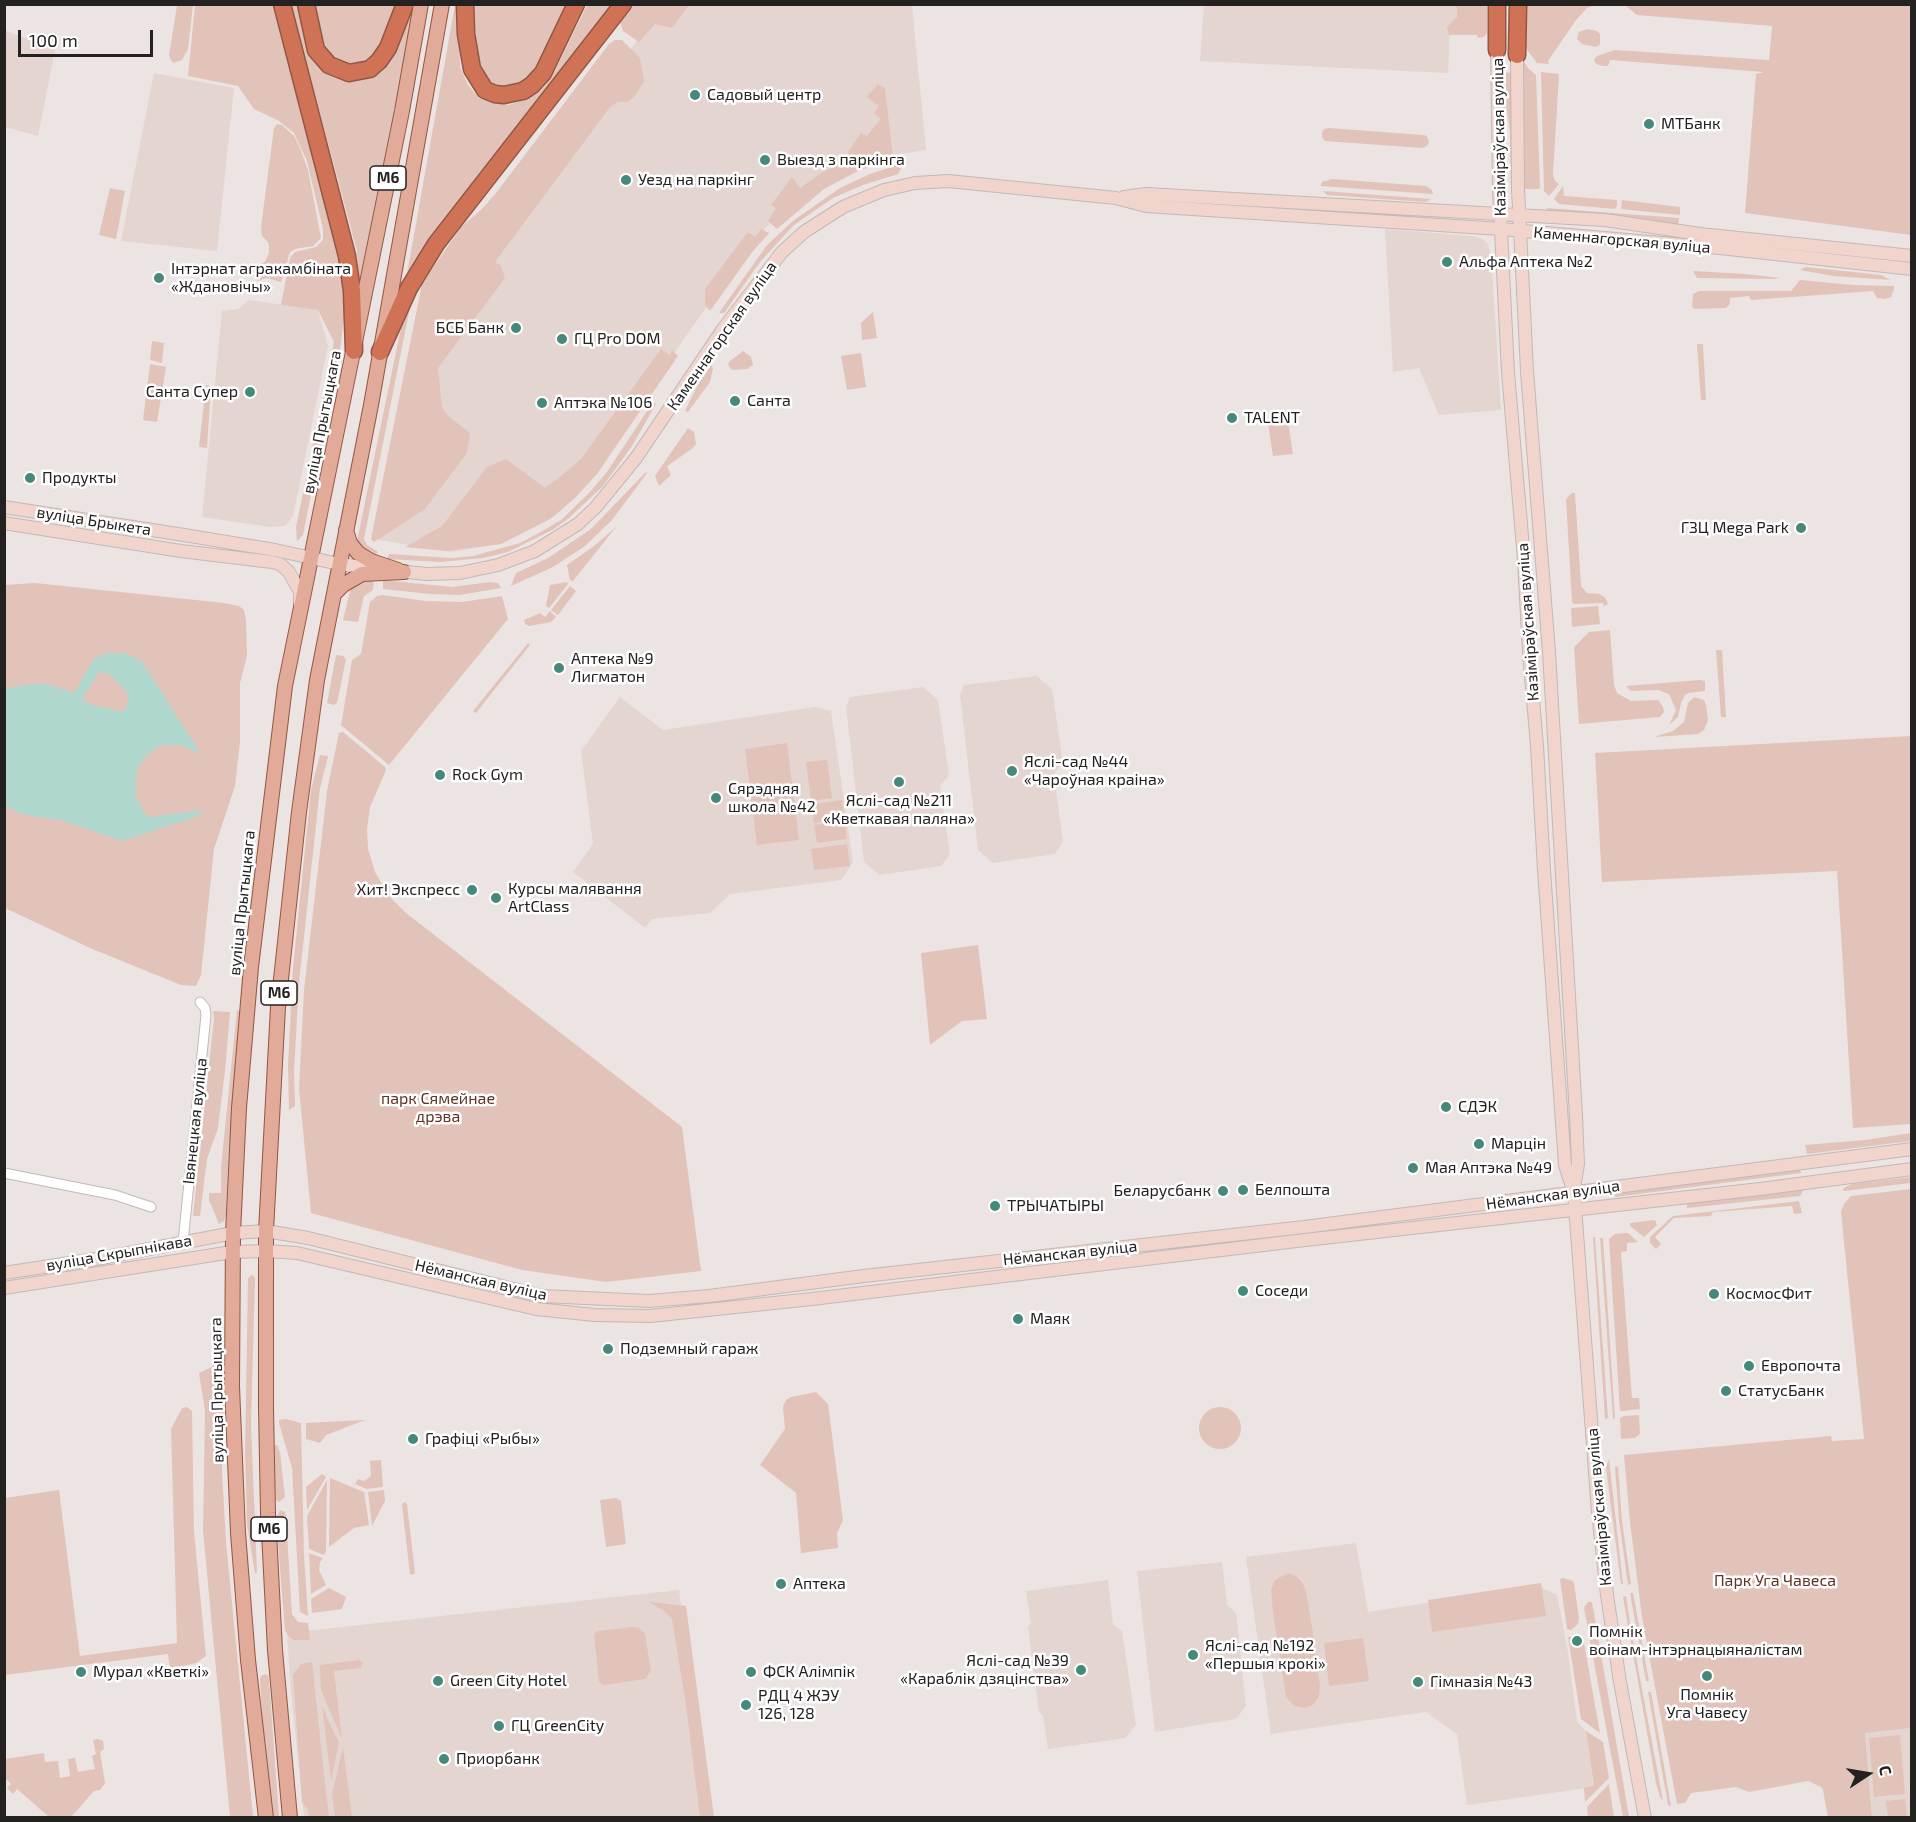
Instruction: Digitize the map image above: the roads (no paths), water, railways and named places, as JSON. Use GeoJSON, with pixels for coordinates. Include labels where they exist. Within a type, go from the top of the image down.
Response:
{"type":"FeatureCollection","features":[{"type":"Feature","properties":{"kind":"highway"},"geometry":{"type":"LineString","coordinates":[[282,4],[347,256],[352,291],[354,351]]}},
{"type":"Feature","properties":{"kind":"highway"},"geometry":{"type":"LineString","coordinates":[[306,4],[316,50],[329,65],[349,73],[370,69],[379,61],[388,48],[405,4]]}},
{"type":"Feature","properties":{"kind":"highway"},"geometry":{"type":"LineString","coordinates":[[465,4],[468,52],[472,69],[485,90],[495,94],[504,94],[523,91],[543,73],[576,4]]}},
{"type":"Feature","properties":{"kind":"highway"},"geometry":{"type":"LineString","coordinates":[[380,352],[409,288],[436,244],[623,4]]}},
{"type":"Feature","properties":{"kind":"highway"},"geometry":{"type":"LineString","coordinates":[[1497,4],[1497,50]]}},
{"type":"Feature","properties":{"kind":"highway"},"geometry":{"type":"LineString","coordinates":[[1517,55],[1518,4]]}},
{"type":"Feature","properties":{"kind":"main road","name":"вуліца Прытыцкага"},"geometry":{"type":"LineString","coordinates":[[266,1818],[248,1660],[238,1533],[232,1386],[232,1252],[239,1108],[251,967],[282,708],[300,608],[354,351],[422,4]]}},
{"type":"Feature","properties":{"kind":"main road","name":"М6"},"geometry":{"type":"LineString","coordinates":[[290,1818],[275,1650],[268,1513],[266,1231],[278,1007],[298,812],[317,680],[380,352],[442,4]]}},
{"type":"Feature","properties":{"kind":"main road","name":"Казіміраўская вуліца"},"geometry":{"type":"LineString","coordinates":[[1497,50],[1500,215],[1508,372],[1524,560],[1565,1165],[1574,1193]]}},
{"type":"Feature","properties":{"kind":"main road","name":"Казіміраўская вуліца"},"geometry":{"type":"LineString","coordinates":[[1517,55],[1518,189],[1527,371],[1549,652],[1576,1116],[1578,1164],[1574,1193],[1575,1210],[1598,1512],[1607,1595],[1645,1818]]}},
{"type":"Feature","properties":{"kind":"main road","name":"Каменнагорская вуліца"},"geometry":{"type":"LineString","coordinates":[[339,564],[404,572],[460,573],[498,565],[535,551],[578,524],[596,507],[636,458],[723,329],[774,261],[793,241],[843,207],[884,190],[948,181],[1116,198],[1146,206],[1501,229],[1911,268]]}},
{"type":"Feature","properties":{"kind":"main road","name":"Каменнагорская вуліца"},"geometry":{"type":"LineString","coordinates":[[1116,198],[1146,194],[1605,220],[1700,234],[1911,256]]}},
{"type":"Feature","properties":{"kind":"main road","name":"вуліца Брыкета"},"geometry":{"type":"LineString","coordinates":[[4,507],[183,535],[339,564]]}},
{"type":"Feature","properties":{"kind":"main road"},"geometry":{"type":"LineString","coordinates":[[45,529],[48,514]]}},
{"type":"Feature","properties":{"kind":"main road","name":"вуліца Брыкета"},"geometry":{"type":"LineString","coordinates":[[4,523],[280,564],[296,582],[300,592],[300,608]]}},
{"type":"Feature","properties":{"kind":"main road"},"geometry":{"type":"LineString","coordinates":[[346,530],[354,549],[364,558],[404,572]]}},
{"type":"Feature","properties":{"kind":"main road"},"geometry":{"type":"LineString","coordinates":[[181,550],[183,535]]}},
{"type":"Feature","properties":{"kind":"main road"},"geometry":{"type":"LineString","coordinates":[[334,594],[343,585],[362,574],[404,572]]}},
{"type":"Feature","properties":{"kind":"main road","name":"Нёманская вуліца"},"geometry":{"type":"LineString","coordinates":[[233,1233],[266,1231],[308,1238],[542,1296],[649,1301],[1304,1227],[1911,1149]]}},
{"type":"Feature","properties":{"kind":"main road"},"geometry":{"type":"LineString","coordinates":[[1832,1159],[1834,1178]]}},
{"type":"Feature","properties":{"kind":"main road","name":"Нёманская вуліца"},"geometry":{"type":"LineString","coordinates":[[232,1252],[297,1253],[536,1310],[595,1316],[650,1316],[1760,1189],[1911,1169]]}},
{"type":"Feature","properties":{"kind":"main road","name":"вуліца Скрыпнікава"},"geometry":{"type":"LineString","coordinates":[[4,1273],[102,1258],[233,1233]]}},
{"type":"Feature","properties":{"kind":"main road","name":"вуліца Скрыпнікава"},"geometry":{"type":"LineString","coordinates":[[4,1288],[232,1252]]}},
{"type":"Feature","properties":{"kind":"street","name":"Івянецкая вуліца"},"geometry":{"type":"LineString","coordinates":[[183,1242],[206,1015],[205,1008],[200,1002]]}},
{"type":"Feature","properties":{"kind":"street"},"geometry":{"type":"LineString","coordinates":[[4,1173],[115,1195],[151,1207]]}},
{"type":"Feature","properties":{"kind":"place","name":"Садовый центр"},"geometry":{"type":"Point","coordinates":[695,95]}},
{"type":"Feature","properties":{"kind":"place","name":"МТБанк"},"geometry":{"type":"Point","coordinates":[1649,124]}},
{"type":"Feature","properties":{"kind":"place","name":"Выезд з паркінга"},"geometry":{"type":"Point","coordinates":[765,160]}},
{"type":"Feature","properties":{"kind":"place","name":"Уезд на паркінг"},"geometry":{"type":"Point","coordinates":[626,180]}},
{"type":"Feature","properties":{"kind":"place","name":"Альфа Аптека №2"},"geometry":{"type":"Point","coordinates":[1447,262]}},
{"type":"Feature","properties":{"kind":"place","name":"Інтэрнат агракамбіната «Ждановічы»"},"geometry":{"type":"Point","coordinates":[159,278]}},
{"type":"Feature","properties":{"kind":"place","name":"БСБ Банк"},"geometry":{"type":"Point","coordinates":[516,328]}},
{"type":"Feature","properties":{"kind":"place","name":"ГЦ Pro DOM"},"geometry":{"type":"Point","coordinates":[562,339]}},
{"type":"Feature","properties":{"kind":"place","name":"Санта Супер"},"geometry":{"type":"Point","coordinates":[250,392]}},
{"type":"Feature","properties":{"kind":"place","name":"Санта"},"geometry":{"type":"Point","coordinates":[735,401]}},
{"type":"Feature","properties":{"kind":"place","name":"Аптэка №106"},"geometry":{"type":"Point","coordinates":[542,403]}},
{"type":"Feature","properties":{"kind":"place","name":"TALENT"},"geometry":{"type":"Point","coordinates":[1232,418]}},
{"type":"Feature","properties":{"kind":"place","name":"Продукты"},"geometry":{"type":"Point","coordinates":[30,478]}},
{"type":"Feature","properties":{"kind":"place","name":"ГЗЦ Mega Park"},"geometry":{"type":"Point","coordinates":[1801,528]}},
{"type":"Feature","properties":{"kind":"place","name":"Аптека №9 Лигматон"},"geometry":{"type":"Point","coordinates":[559,668]}},
{"type":"Feature","properties":{"kind":"place","name":"Яслі-сад №44 «Чароўная краіна»"},"geometry":{"type":"Point","coordinates":[1012,771]}},
{"type":"Feature","properties":{"kind":"place","name":"Rock Gym"},"geometry":{"type":"Point","coordinates":[440,775]}},
{"type":"Feature","properties":{"kind":"place","name":"Яслі-сад №211 «Кветкавая паляна»"},"geometry":{"type":"Point","coordinates":[899,782]}},
{"type":"Feature","properties":{"kind":"place","name":"Сярэдняя школа №42"},"geometry":{"type":"Point","coordinates":[716,798]}},
{"type":"Feature","properties":{"kind":"place","name":"Хит! Экспресс"},"geometry":{"type":"Point","coordinates":[472,890]}},
{"type":"Feature","properties":{"kind":"place","name":"Курсы малявання ArtClass"},"geometry":{"type":"Point","coordinates":[496,898]}},
{"type":"Feature","properties":{"kind":"place","name":"СДЭК"},"geometry":{"type":"Point","coordinates":[1446,1107]}},
{"type":"Feature","properties":{"kind":"place","name":"Марцін"},"geometry":{"type":"Point","coordinates":[1479,1144]}},
{"type":"Feature","properties":{"kind":"place","name":"Мая Аптэка №49"},"geometry":{"type":"Point","coordinates":[1413,1168]}},
{"type":"Feature","properties":{"kind":"place","name":"Белпошта"},"geometry":{"type":"Point","coordinates":[1243,1190]}},
{"type":"Feature","properties":{"kind":"place","name":"Беларусбанк"},"geometry":{"type":"Point","coordinates":[1223,1191]}},
{"type":"Feature","properties":{"kind":"place","name":"ТРЫЧАТЫРЫ"},"geometry":{"type":"Point","coordinates":[995,1206]}},
{"type":"Feature","properties":{"kind":"place","name":"Соседи"},"geometry":{"type":"Point","coordinates":[1243,1291]}},
{"type":"Feature","properties":{"kind":"place","name":"КосмосФит"},"geometry":{"type":"Point","coordinates":[1714,1294]}},
{"type":"Feature","properties":{"kind":"place","name":"Маяк"},"geometry":{"type":"Point","coordinates":[1018,1319]}},
{"type":"Feature","properties":{"kind":"place","name":"Подземный гараж"},"geometry":{"type":"Point","coordinates":[608,1349]}},
{"type":"Feature","properties":{"kind":"place","name":"Европочта"},"geometry":{"type":"Point","coordinates":[1749,1366]}},
{"type":"Feature","properties":{"kind":"place","name":"СтатусБанк"},"geometry":{"type":"Point","coordinates":[1726,1391]}},
{"type":"Feature","properties":{"kind":"place","name":"Графіці «Рыбы»"},"geometry":{"type":"Point","coordinates":[413,1439]}},
{"type":"Feature","properties":{"kind":"place","name":"Аптека"},"geometry":{"type":"Point","coordinates":[781,1584]}},
{"type":"Feature","properties":{"kind":"place","name":"Помнік воінам-інтэрнацыяналістам"},"geometry":{"type":"Point","coordinates":[1577,1641]}},
{"type":"Feature","properties":{"kind":"place","name":"Яслі-сад №192 «Першыя крокі»"},"geometry":{"type":"Point","coordinates":[1193,1655]}},
{"type":"Feature","properties":{"kind":"place","name":"Яслі-сад №39 «Караблік дзяцінства»"},"geometry":{"type":"Point","coordinates":[1081,1670]}},
{"type":"Feature","properties":{"kind":"place","name":"Мурал «Кветкі»"},"geometry":{"type":"Point","coordinates":[81,1672]}},
{"type":"Feature","properties":{"kind":"place","name":"ФСК Алімпік"},"geometry":{"type":"Point","coordinates":[751,1672]}},
{"type":"Feature","properties":{"kind":"place","name":"Помнік Уга Чавесу"},"geometry":{"type":"Point","coordinates":[1707,1676]}},
{"type":"Feature","properties":{"kind":"place","name":"Green City Hotel"},"geometry":{"type":"Point","coordinates":[438,1681]}},
{"type":"Feature","properties":{"kind":"place","name":"Гімназія №43"},"geometry":{"type":"Point","coordinates":[1418,1682]}},
{"type":"Feature","properties":{"kind":"place","name":"РДЦ 4 ЖЭУ 126, 128"},"geometry":{"type":"Point","coordinates":[746,1705]}},
{"type":"Feature","properties":{"kind":"place","name":"ГЦ GreenCity"},"geometry":{"type":"Point","coordinates":[499,1726]}},
{"type":"Feature","properties":{"kind":"place","name":"Приорбанк"},"geometry":{"type":"Point","coordinates":[444,1759]}},
{"type":"Feature","properties":{"kind":"park label","name":"парк Сямейнае дрэва"},"geometry":{"type":"Point","coordinates":[438,1108]}},
{"type":"Feature","properties":{"kind":"park label","name":"Парк Уга Чавеса"},"geometry":{"type":"Point","coordinates":[1775,1581]}}]}
